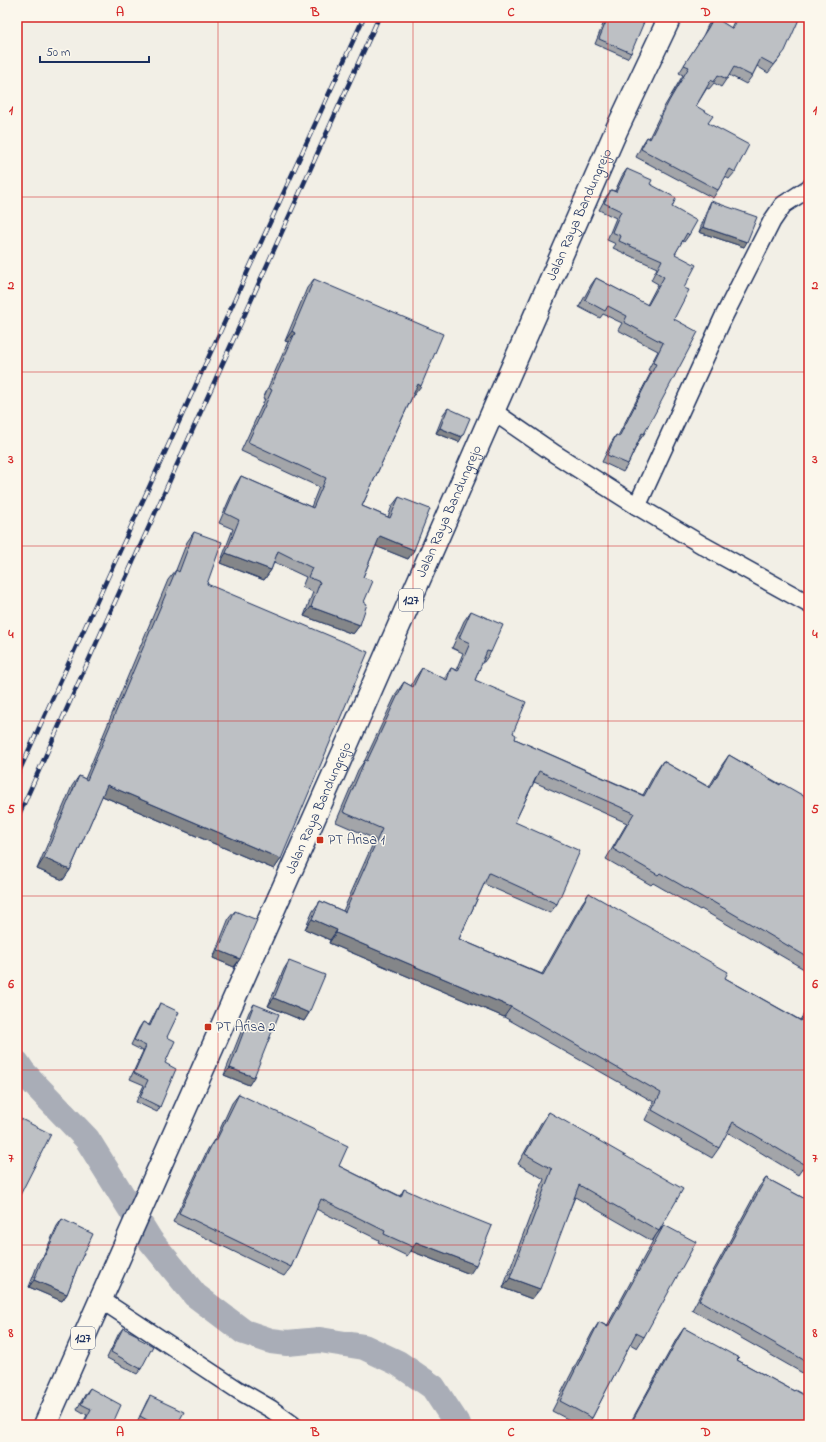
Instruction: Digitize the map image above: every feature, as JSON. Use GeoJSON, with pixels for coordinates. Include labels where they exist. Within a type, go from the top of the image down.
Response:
{"type":"FeatureCollection","features":[{"type":"Feature","properties":{"kind":"main road","name":"Jalan Raya Bandungrejo"},"geometry":{"type":"LineString","coordinates":[[100,1299],[494,412],[616,131],[670,17]]}},
{"type":"Feature","properties":{"kind":"main road","name":"127"},"geometry":{"type":"LineString","coordinates":[[45,1425],[100,1299]]}},
{"type":"Feature","properties":{"kind":"street"},"geometry":{"type":"LineString","coordinates":[[637,506],[724,316],[772,221],[783,205],[809,188]]}},
{"type":"Feature","properties":{"kind":"street"},"geometry":{"type":"LineString","coordinates":[[494,412],[555,454],[637,506],[704,546],[809,604]]}},
{"type":"Feature","properties":{"kind":"street"},"geometry":{"type":"LineString","coordinates":[[100,1299],[238,1390],[271,1409],[293,1425]]}},
{"type":"Feature","properties":{"kind":"building"},"geometry":{"type":"Polygon","coordinates":[[[608,17],[633,17],[644,22],[631,53],[599,39],[608,17]]]}},
{"type":"Feature","properties":{"kind":"building"},"geometry":{"type":"Polygon","coordinates":[[[714,17],[733,29],[738,17],[800,17],[785,51],[774,65],[761,58],[752,76],[734,67],[727,79],[718,75],[714,82],[711,80],[696,106],[713,116],[708,123],[749,145],[735,172],[730,169],[718,190],[641,149],[647,137],[650,139],[669,101],[689,67],[684,65],[714,17]]]}},
{"type":"Feature","properties":{"kind":"building"},"geometry":{"type":"Polygon","coordinates":[[[627,169],[652,180],[650,184],[676,198],[672,207],[697,221],[689,235],[687,233],[675,254],[696,265],[684,288],[689,290],[674,319],[698,332],[644,434],[642,433],[628,464],[607,455],[616,435],[619,437],[656,364],[653,363],[663,343],[624,322],[627,316],[608,306],[605,311],[585,300],[596,278],[648,305],[664,277],[656,272],[662,260],[619,241],[621,236],[612,232],[621,211],[604,203],[611,190],[616,192],[627,169]]]}},
{"type":"Feature","properties":{"kind":"building"},"geometry":{"type":"Polygon","coordinates":[[[711,201],[757,217],[747,242],[703,227],[711,201]]]}},
{"type":"Feature","properties":{"kind":"building"},"geometry":{"type":"Polygon","coordinates":[[[314,279],[443,334],[421,386],[418,384],[362,506],[390,518],[399,497],[430,509],[414,550],[380,536],[363,577],[373,581],[364,602],[367,604],[360,625],[311,607],[320,582],[308,577],[312,568],[278,551],[271,570],[226,553],[239,520],[225,513],[241,476],[313,508],[326,478],[248,442],[272,390],[270,389],[295,333],[292,331],[314,279]]]}},
{"type":"Feature","properties":{"kind":"building"},"geometry":{"type":"Polygon","coordinates":[[[448,408],[470,418],[462,437],[440,428],[448,408]]]}},
{"type":"Feature","properties":{"kind":"building"},"geometry":{"type":"Polygon","coordinates":[[[194,532],[222,542],[207,584],[368,652],[281,859],[107,785],[70,870],[44,858],[79,776],[87,780],[176,570],[179,572],[194,532]]]}},
{"type":"Feature","properties":{"kind":"building"},"geometry":{"type":"Polygon","coordinates":[[[471,611],[503,625],[491,652],[487,651],[475,680],[526,702],[513,733],[516,735],[515,739],[644,796],[663,761],[710,788],[729,755],[780,785],[781,783],[809,799],[809,958],[708,899],[707,900],[660,873],[658,875],[613,849],[634,813],[539,771],[515,822],[580,851],[557,904],[489,873],[459,939],[543,975],[589,893],[728,972],[725,978],[801,1021],[809,1007],[809,1159],[805,1165],[733,1122],[719,1148],[652,1110],[661,1093],[511,1007],[336,933],[337,930],[312,919],[320,901],[345,912],[382,829],[343,812],[365,760],[367,761],[404,682],[413,687],[422,668],[447,680],[451,668],[458,671],[470,643],[459,638],[471,611]]]}},
{"type":"Feature","properties":{"kind":"building"},"geometry":{"type":"Polygon","coordinates":[[[235,911],[257,920],[240,959],[218,950],[235,911]]]}},
{"type":"Feature","properties":{"kind":"building"},"geometry":{"type":"Polygon","coordinates":[[[289,961],[325,975],[309,1013],[274,998],[289,961]]]}},
{"type":"Feature","properties":{"kind":"building"},"geometry":{"type":"Polygon","coordinates":[[[160,1003],[179,1012],[167,1037],[175,1041],[165,1063],[176,1069],[160,1107],[140,1097],[148,1080],[134,1073],[146,1046],[134,1040],[143,1022],[150,1026],[160,1003]]]}},
{"type":"Feature","properties":{"kind":"building"},"geometry":{"type":"Polygon","coordinates":[[[254,1004],[279,1014],[254,1077],[230,1068],[254,1004]]]}},
{"type":"Feature","properties":{"kind":"building"},"geometry":{"type":"Polygon","coordinates":[[[239,1094],[348,1146],[339,1166],[401,1197],[404,1189],[492,1226],[476,1265],[416,1242],[413,1247],[384,1234],[385,1231],[321,1199],[291,1267],[179,1213],[214,1140],[216,1141],[239,1094]]]}},
{"type":"Feature","properties":{"kind":"building"},"geometry":{"type":"Polygon","coordinates":[[[549,1112],[683,1189],[659,1231],[579,1185],[540,1289],[510,1278],[552,1169],[525,1154],[549,1112]]]}},
{"type":"Feature","properties":{"kind":"building"},"geometry":{"type":"Polygon","coordinates":[[[17,1117],[51,1134],[17,1201],[17,1117]]]}},
{"type":"Feature","properties":{"kind":"building"},"geometry":{"type":"Polygon","coordinates":[[[766,1178],[809,1201],[809,1363],[699,1300],[766,1178]]]}},
{"type":"Feature","properties":{"kind":"building"},"geometry":{"type":"Polygon","coordinates":[[[62,1219],[93,1234],[67,1294],[34,1280],[44,1255],[62,1219]]]}},
{"type":"Feature","properties":{"kind":"building"},"geometry":{"type":"Polygon","coordinates":[[[664,1225],[696,1242],[644,1337],[636,1333],[592,1418],[560,1401],[599,1322],[608,1327],[664,1225]]]}},
{"type":"Feature","properties":{"kind":"building"},"geometry":{"type":"Polygon","coordinates":[[[123,1328],[139,1336],[138,1338],[153,1346],[141,1369],[111,1352],[123,1328]]]}},
{"type":"Feature","properties":{"kind":"building"},"geometry":{"type":"Polygon","coordinates":[[[684,1328],[739,1358],[737,1360],[809,1398],[809,1425],[630,1425],[684,1328]]]}},
{"type":"Feature","properties":{"kind":"building"},"geometry":{"type":"Polygon","coordinates":[[[90,1388],[121,1405],[112,1425],[83,1425],[91,1409],[81,1404],[90,1388]]]}},
{"type":"Feature","properties":{"kind":"building"},"geometry":{"type":"Polygon","coordinates":[[[150,1396],[184,1412],[177,1425],[156,1425],[140,1416],[150,1396]]]}},
{"type":"Feature","properties":{"kind":"waterway"},"geometry":{"type":"LineString","coordinates":[[17,1063],[23,1072],[87,1139],[150,1240],[195,1295],[244,1332],[271,1341],[287,1343],[320,1340],[364,1347],[398,1363],[433,1387],[458,1425]]}},
{"type":"Feature","properties":{"kind":"railway"},"geometry":{"type":"LineString","coordinates":[[17,776],[364,17]]}},
{"type":"Feature","properties":{"kind":"railway"},"geometry":{"type":"LineString","coordinates":[[17,819],[379,17]]}},
{"type":"Feature","properties":{"kind":"place","name":"PT Arisa 1"},"geometry":{"type":"Point","coordinates":[320,840]}},
{"type":"Feature","properties":{"kind":"place","name":"PT Arisa 2"},"geometry":{"type":"Point","coordinates":[208,1027]}}]}
